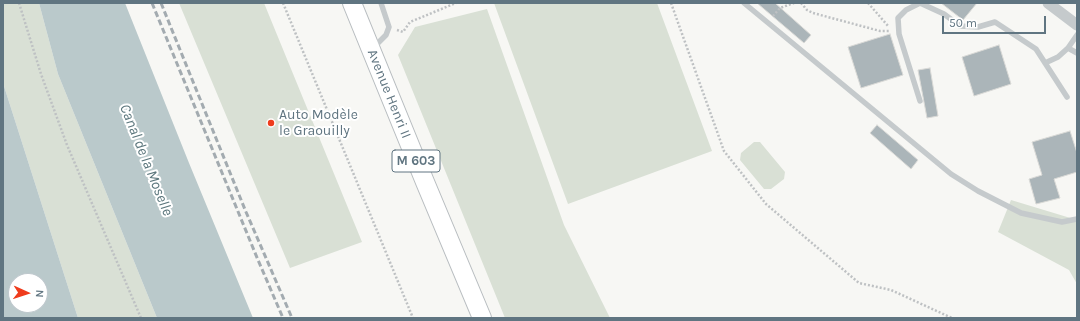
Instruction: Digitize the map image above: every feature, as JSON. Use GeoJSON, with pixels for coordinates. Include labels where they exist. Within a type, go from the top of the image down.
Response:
{"type":"FeatureCollection","features":[{"type":"Feature","properties":{"kind":"main road","name":"Avenue Henri II"},"geometry":{"type":"LineString","coordinates":[[352,3],[482,318]]}},
{"type":"Feature","properties":{"kind":"street"},"geometry":{"type":"LineString","coordinates":[[1048,3],[1077,25]]}},
{"type":"Feature","properties":{"kind":"lane"},"geometry":{"type":"LineString","coordinates":[[371,49],[386,35],[388,27],[381,3]]}},
{"type":"Feature","properties":{"kind":"lane"},"geometry":{"type":"LineString","coordinates":[[744,3],[951,174],[978,191],[1021,213],[1062,222],[1077,219]]}},
{"type":"Feature","properties":{"kind":"lane"},"geometry":{"type":"LineString","coordinates":[[920,101],[899,34],[898,18],[906,10],[920,4],[944,14],[960,26],[978,27],[995,22],[1036,49],[1067,97]]}},
{"type":"Feature","properties":{"kind":"lane"},"geometry":{"type":"LineString","coordinates":[[1045,63],[1058,57],[1068,48],[1077,35]]}},
{"type":"Feature","properties":{"kind":"lane"},"geometry":{"type":"LineString","coordinates":[[1068,48],[1077,53]]}},
{"type":"Feature","properties":{"kind":"path"},"geometry":{"type":"LineString","coordinates":[[19,3],[41,74],[67,145],[141,318]]}},
{"type":"Feature","properties":{"kind":"path"},"geometry":{"type":"LineString","coordinates":[[283,3],[413,318]]}},
{"type":"Feature","properties":{"kind":"path"},"geometry":{"type":"LineString","coordinates":[[388,27],[403,32],[410,22],[456,3]]}},
{"type":"Feature","properties":{"kind":"path"},"geometry":{"type":"LineString","coordinates":[[671,3],[724,151],[766,204],[859,282],[891,290],[952,318]]}},
{"type":"Feature","properties":{"kind":"path"},"geometry":{"type":"LineString","coordinates":[[767,22],[780,8],[794,3]]}},
{"type":"Feature","properties":{"kind":"path"},"geometry":{"type":"LineString","coordinates":[[801,3],[812,13],[880,31],[892,31],[868,3]]}},
{"type":"Feature","properties":{"kind":"shaded area"},"geometry":{"type":"Polygon","coordinates":[[[3,3],[39,3],[58,74],[157,318],[78,318],[3,83],[3,3]]]}},
{"type":"Feature","properties":{"kind":"shaded area","name":"Auto Modèle le Graouilly"},"geometry":{"type":"Polygon","coordinates":[[[179,3],[264,3],[362,242],[290,268],[179,3]]]}},
{"type":"Feature","properties":{"kind":"shaded area"},"geometry":{"type":"Polygon","coordinates":[[[494,3],[657,3],[712,151],[568,204],[494,3]]]}},
{"type":"Feature","properties":{"kind":"shaded area"},"geometry":{"type":"Polygon","coordinates":[[[487,9],[564,225],[610,318],[505,318],[398,55],[415,27],[487,9]]]}},
{"type":"Feature","properties":{"kind":"shaded area"},"geometry":{"type":"Polygon","coordinates":[[[754,142],[760,142],[785,172],[784,179],[771,189],[764,189],[740,160],[741,153],[754,142]]]}},
{"type":"Feature","properties":{"kind":"shaded area"},"geometry":{"type":"Polygon","coordinates":[[[1011,200],[1077,220],[1077,284],[1069,270],[998,232],[1011,200]]]}},
{"type":"Feature","properties":{"kind":"water","name":"Canal de la Moselle"},"geometry":{"type":"Polygon","coordinates":[[[39,3],[125,3],[253,318],[157,318],[58,74],[39,3]]]}},
{"type":"Feature","properties":{"kind":"water"},"geometry":{"type":"Polygon","coordinates":[[[3,83],[78,318],[3,318],[3,83]]]}},
{"type":"Feature","properties":{"kind":"building"},"geometry":{"type":"Polygon","coordinates":[[[757,3],[775,3],[811,35],[804,43],[757,3]]]}},
{"type":"Feature","properties":{"kind":"building"},"geometry":{"type":"Polygon","coordinates":[[[941,3],[977,3],[963,20],[941,3]]]}},
{"type":"Feature","properties":{"kind":"building"},"geometry":{"type":"Polygon","coordinates":[[[890,34],[903,75],[861,88],[848,47],[890,34]]]}},
{"type":"Feature","properties":{"kind":"building"},"geometry":{"type":"Polygon","coordinates":[[[999,45],[1011,84],[974,96],[962,57],[999,45]]]}},
{"type":"Feature","properties":{"kind":"building"},"geometry":{"type":"Polygon","coordinates":[[[930,68],[938,116],[927,118],[918,70],[930,68]]]}},
{"type":"Feature","properties":{"kind":"building"},"geometry":{"type":"Polygon","coordinates":[[[877,125],[918,160],[911,169],[870,133],[877,125]]]}},
{"type":"Feature","properties":{"kind":"building"},"geometry":{"type":"Polygon","coordinates":[[[1070,131],[1077,153],[1077,172],[1054,179],[1060,198],[1036,204],[1029,179],[1042,175],[1032,142],[1070,131]]]}},
{"type":"Feature","properties":{"kind":"railway"},"geometry":{"type":"LineString","coordinates":[[152,3],[283,318]]}},
{"type":"Feature","properties":{"kind":"railway"},"geometry":{"type":"LineString","coordinates":[[161,3],[246,212],[292,318]]}},
{"type":"Feature","properties":{"kind":"place","name":"Auto Modèle le Graouilly"},"geometry":{"type":"Point","coordinates":[271,123]}}]}
